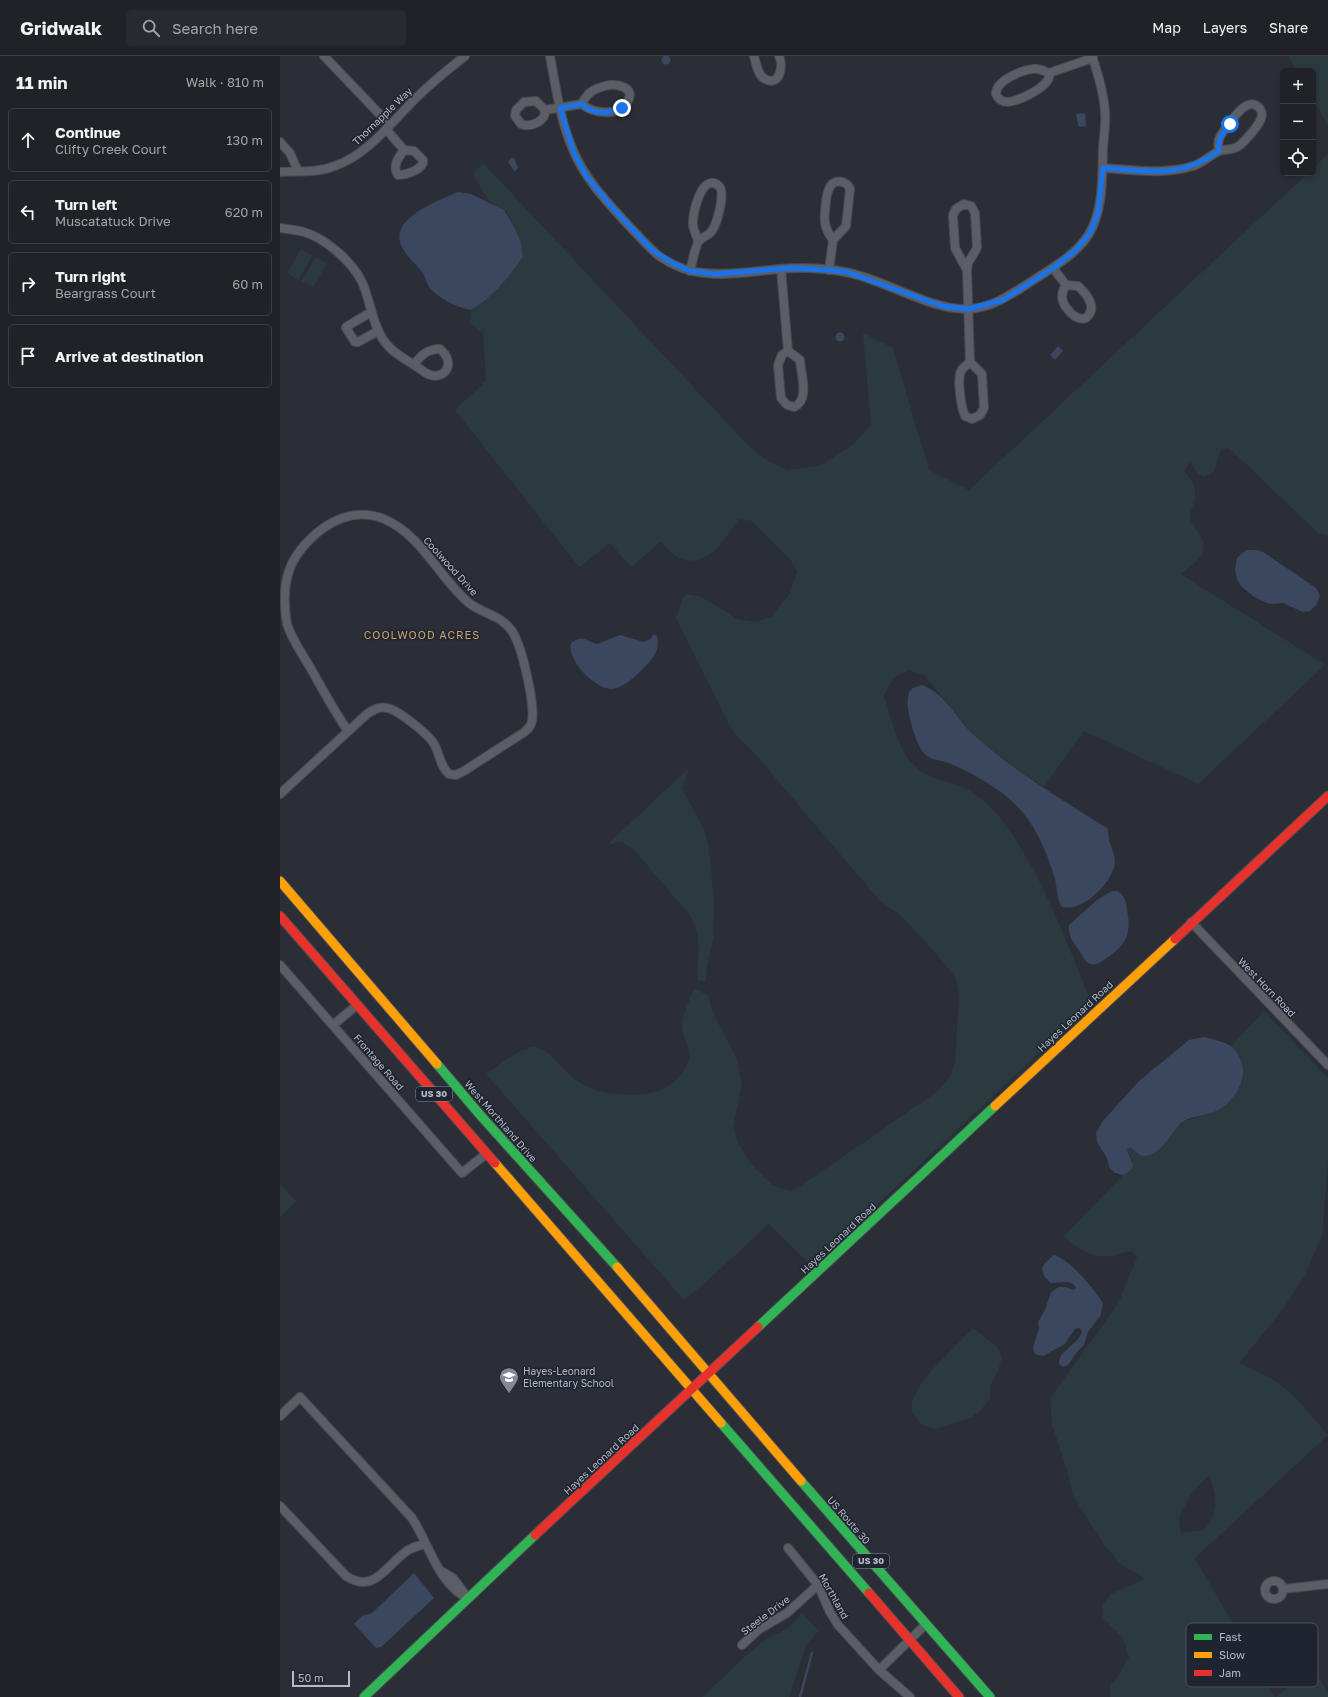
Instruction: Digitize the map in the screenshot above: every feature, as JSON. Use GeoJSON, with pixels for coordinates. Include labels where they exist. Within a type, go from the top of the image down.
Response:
{"type":"FeatureCollection","features":[{"type":"Feature","properties":{"kind":"main road","name":"Hayes Leonard Road"},"geometry":{"type":"LineString","coordinates":[[367,1696],[468,1598],[1191,922],[1328,796]]}},
{"type":"Feature","properties":{"kind":"main road","name":"West Morthland Drive"},"geometry":{"type":"LineString","coordinates":[[280,881],[481,1116],[613,1263],[708,1374]]}},
{"type":"Feature","properties":{"kind":"main road","name":"US 30"},"geometry":{"type":"LineString","coordinates":[[280,916],[959,1697]]}},
{"type":"Feature","properties":{"kind":"main road","name":"US Route 30"},"geometry":{"type":"LineString","coordinates":[[708,1374],[990,1697]]}},
{"type":"Feature","properties":{"kind":"street"},"geometry":{"type":"LineString","coordinates":[[324,56],[388,127],[404,150]]}},
{"type":"Feature","properties":{"kind":"street","name":"Thornapple Way"},"geometry":{"type":"LineString","coordinates":[[280,172],[320,170],[342,163],[364,149],[440,75],[465,56]]}},
{"type":"Feature","properties":{"kind":"street"},"geometry":{"type":"LineString","coordinates":[[550,56],[560,108],[574,153],[595,187],[652,250],[671,262],[690,271],[702,273],[724,274],[781,269],[829,270],[864,277],[942,306],[968,309],[1003,300],[1053,268],[1076,250],[1090,233],[1098,213],[1103,168],[1105,113],[1100,85],[1092,57],[1049,73],[1031,69],[1001,82],[997,86],[996,94],[1000,100],[1010,102],[1039,89],[1048,79],[1049,73]]}},
{"type":"Feature","properties":{"kind":"street"},"geometry":{"type":"LineString","coordinates":[[754,56],[765,80],[776,78],[781,73],[782,66],[779,56]]}},
{"type":"Feature","properties":{"kind":"street"},"geometry":{"type":"LineString","coordinates":[[545,110],[582,104],[591,91],[611,84],[621,85],[627,89],[630,95],[629,101],[625,106],[618,110],[598,113],[587,109],[582,104]]}},
{"type":"Feature","properties":{"kind":"street"},"geometry":{"type":"LineString","coordinates":[[1103,168],[1170,172],[1196,165],[1219,151],[1236,148],[1242,143],[1259,123],[1262,116],[1261,109],[1257,105],[1252,104],[1243,108],[1221,134],[1218,144],[1219,151]]}},
{"type":"Feature","properties":{"kind":"street"},"geometry":{"type":"LineString","coordinates":[[280,142],[290,153],[298,171]]}},
{"type":"Feature","properties":{"kind":"street"},"geometry":{"type":"LineString","coordinates":[[829,270],[833,240],[825,222],[828,190],[832,184],[840,181],[845,182],[850,189],[847,219],[843,230],[833,240]]}},
{"type":"Feature","properties":{"kind":"street"},"geometry":{"type":"LineString","coordinates":[[690,271],[698,241],[693,218],[701,190],[706,185],[712,183],[719,186],[722,190],[722,202],[712,231],[698,241]]}},
{"type":"Feature","properties":{"kind":"street"},"geometry":{"type":"LineString","coordinates":[[967,270],[955,248],[953,215],[956,209],[964,204],[971,206],[975,213],[977,248],[968,263],[967,270],[970,362],[982,374],[984,408],[980,416],[972,419],[965,416],[962,410],[960,382],[962,370],[970,362]]}},
{"type":"Feature","properties":{"kind":"street"},"geometry":{"type":"LineString","coordinates":[[280,228],[305,232],[331,246],[348,262],[361,280],[380,335],[396,355],[414,364]]}},
{"type":"Feature","properties":{"kind":"street"},"geometry":{"type":"LineString","coordinates":[[1053,268],[1066,285]]}},
{"type":"Feature","properties":{"kind":"street"},"geometry":{"type":"LineString","coordinates":[[781,269],[788,351],[800,360],[803,397],[800,403],[794,407],[787,405],[781,398],[778,365],[779,360],[788,351]]}},
{"type":"Feature","properties":{"kind":"street"},"geometry":{"type":"LineString","coordinates":[[372,312],[346,326],[346,328],[355,342],[358,342],[378,331]]}},
{"type":"Feature","properties":{"kind":"street","name":"Coolwood Drive"},"geometry":{"type":"LineString","coordinates":[[280,794],[373,710],[386,707],[395,710],[432,740],[438,751],[444,770],[449,774],[456,775],[464,772],[526,730],[532,721],[526,673],[516,638],[511,630],[500,619],[470,603],[406,532],[383,519],[362,514],[335,521],[314,536],[299,551],[288,567],[283,587],[284,609],[291,633],[348,732]]}},
{"type":"Feature","properties":{"kind":"street","name":"West Horn Road"},"geometry":{"type":"LineString","coordinates":[[1191,922],[1328,1065]]}},
{"type":"Feature","properties":{"kind":"street","name":"Frontage Road"},"geometry":{"type":"LineString","coordinates":[[280,965],[462,1173],[486,1154]]}},
{"type":"Feature","properties":{"kind":"street"},"geometry":{"type":"LineString","coordinates":[[333,1025],[357,1005]]}},
{"type":"Feature","properties":{"kind":"street"},"geometry":{"type":"LineString","coordinates":[[280,1416],[300,1397],[412,1518],[421,1531],[425,1544],[448,1582],[460,1595],[468,1598]]}},
{"type":"Feature","properties":{"kind":"street"},"geometry":{"type":"LineString","coordinates":[[280,1506],[346,1576],[356,1582],[365,1583],[377,1578],[403,1554],[413,1547],[425,1544]]}},
{"type":"Feature","properties":{"kind":"street","name":"Morthland"},"geometry":{"type":"LineString","coordinates":[[788,1548],[818,1585],[830,1612],[838,1625],[879,1670],[910,1697]]}},
{"type":"Feature","properties":{"kind":"street"},"geometry":{"type":"LineString","coordinates":[[1283,1589],[1328,1584]]}},
{"type":"Feature","properties":{"kind":"street","name":"Steele Drive"},"geometry":{"type":"LineString","coordinates":[[742,1645],[758,1630],[787,1613],[818,1585]]}},
{"type":"Feature","properties":{"kind":"street"},"geometry":{"type":"LineString","coordinates":[[879,1670],[926,1624]]}},
{"type":"Feature","properties":{"kind":"shaded area"},"geometry":{"type":"Polygon","coordinates":[[[1289,56],[1328,56],[1328,126],[1316,104],[1316,68],[1295,68],[1289,56]]]}},
{"type":"Feature","properties":{"kind":"shaded area"},"geometry":{"type":"Polygon","coordinates":[[[1328,154],[1328,535],[1318,533],[1229,448],[1221,449],[1214,471],[1204,477],[1196,472],[1190,462],[1184,471],[1190,478],[1195,490],[1194,505],[1190,518],[1192,524],[1201,537],[1203,548],[1202,554],[1195,563],[1181,574],[1325,665],[1198,784],[1084,731],[1044,787],[975,737],[924,675],[909,670],[893,678],[884,696],[899,742],[908,759],[926,774],[937,779],[956,784],[975,794],[991,808],[1004,823],[1031,865],[1043,888],[1092,1003],[812,1266],[769,1224],[705,1283],[684,1300],[486,1074],[525,1049],[536,1047],[547,1053],[580,1083],[598,1091],[634,1095],[646,1094],[665,1088],[675,1081],[680,1075],[689,1059],[689,1049],[683,1034],[682,1024],[685,1011],[694,989],[708,995],[712,1011],[738,1062],[742,1084],[733,1127],[739,1145],[753,1166],[770,1183],[790,1191],[802,1185],[938,1091],[950,1077],[955,1063],[959,997],[956,979],[945,964],[911,926],[898,913],[880,901],[750,748],[737,737],[729,725],[676,618],[682,599],[687,594],[702,597],[737,619],[755,622],[771,617],[790,593],[797,572],[790,559],[752,521],[739,519],[716,549],[701,559],[694,561],[680,558],[673,554],[661,541],[631,567],[610,543],[579,567],[455,410],[486,381],[483,333],[470,323],[471,310],[479,305],[500,286],[523,257],[515,226],[509,215],[494,205],[482,190],[473,174],[483,163],[745,442],[766,460],[788,470],[819,466],[853,445],[871,424],[863,333],[893,348],[929,470],[969,490],[1305,176],[1316,176],[1316,165],[1328,154]]]}},
{"type":"Feature","properties":{"kind":"shaded area"},"geometry":{"type":"Polygon","coordinates":[[[301,249],[313,255],[298,280],[287,273],[301,249]]]}},
{"type":"Feature","properties":{"kind":"shaded area"},"geometry":{"type":"Polygon","coordinates":[[[316,257],[327,264],[313,287],[301,281],[316,257]]]}},
{"type":"Feature","properties":{"kind":"shaded area"},"geometry":{"type":"Polygon","coordinates":[[[689,768],[682,788],[706,834],[710,858],[714,905],[713,939],[707,965],[706,982],[697,980],[699,946],[696,930],[689,914],[634,850],[621,842],[606,846],[689,768]]]}},
{"type":"Feature","properties":{"kind":"shaded area"},"geometry":{"type":"Polygon","coordinates":[[[1264,1011],[1328,1078],[1328,1161],[1322,1236],[1304,1277],[1281,1312],[1239,1363],[1274,1380],[1292,1394],[1328,1435],[1195,1558],[1232,1623],[1186,1623],[1186,1687],[1269,1687],[1275,1697],[1110,1697],[1111,1684],[1119,1675],[1129,1658],[1123,1638],[1103,1618],[1103,1604],[1111,1594],[1145,1579],[1121,1565],[1103,1543],[1073,1496],[1069,1477],[1052,1424],[1050,1398],[1118,1304],[1137,1257],[1133,1252],[1126,1252],[1115,1256],[1097,1256],[1080,1249],[1064,1236],[1124,1174],[1129,1172],[1132,1159],[1127,1149],[1130,1148],[1138,1154],[1160,1148],[1173,1132],[1185,1121],[1219,1110],[1241,1058],[1231,1046],[1264,1011]],[[1209,1475],[1191,1494],[1179,1518],[1181,1533],[1204,1530],[1209,1523],[1214,1510],[1214,1490],[1209,1475]]]}},
{"type":"Feature","properties":{"kind":"shaded area"},"geometry":{"type":"Polygon","coordinates":[[[280,1183],[296,1201],[280,1217],[280,1183]]]}},
{"type":"Feature","properties":{"kind":"shaded area"},"geometry":{"type":"Polygon","coordinates":[[[973,1328],[997,1347],[1002,1357],[999,1368],[990,1386],[990,1398],[980,1411],[970,1418],[935,1429],[922,1425],[912,1412],[912,1402],[920,1386],[930,1372],[973,1328]]]}},
{"type":"Feature","properties":{"kind":"shaded area"},"geometry":{"type":"Polygon","coordinates":[[[802,1613],[819,1631],[806,1645],[789,1697],[702,1697],[761,1642],[788,1628],[802,1613]]]}},
{"type":"Feature","properties":{"kind":"shaded area"},"geometry":{"type":"Polygon","coordinates":[[[1318,1677],[1328,1692],[1328,1697],[1276,1697],[1288,1687],[1318,1687],[1318,1677]]]}},
{"type":"Feature","properties":{"kind":"water"},"geometry":{"type":"Polygon","coordinates":[[[666,55],[671,60],[666,65],[661,60],[666,55]]]}},
{"type":"Feature","properties":{"kind":"water"},"geometry":{"type":"Polygon","coordinates":[[[1085,113],[1086,126],[1079,127],[1076,114],[1085,113]]]}},
{"type":"Feature","properties":{"kind":"water"},"geometry":{"type":"Polygon","coordinates":[[[511,158],[514,158],[518,168],[515,172],[508,162],[511,158]]]}},
{"type":"Feature","properties":{"kind":"water"},"geometry":{"type":"Polygon","coordinates":[[[458,192],[471,194],[504,210],[515,228],[521,243],[523,257],[500,286],[479,305],[471,310],[448,302],[433,291],[428,285],[423,273],[402,247],[399,237],[402,228],[408,219],[417,212],[458,192]]]}},
{"type":"Feature","properties":{"kind":"water"},"geometry":{"type":"Polygon","coordinates":[[[840,332],[845,337],[840,342],[835,337],[840,332]]]}},
{"type":"Feature","properties":{"kind":"water"},"geometry":{"type":"Polygon","coordinates":[[[1058,346],[1063,351],[1055,360],[1050,355],[1058,346]]]}},
{"type":"Feature","properties":{"kind":"water"},"geometry":{"type":"Polygon","coordinates":[[[1246,550],[1257,550],[1263,552],[1316,588],[1320,596],[1316,605],[1310,611],[1303,612],[1283,603],[1270,604],[1254,597],[1241,586],[1237,579],[1235,569],[1237,558],[1246,550]]]}},
{"type":"Feature","properties":{"kind":"water"},"geometry":{"type":"Polygon","coordinates":[[[654,634],[657,636],[658,645],[652,659],[628,682],[615,689],[603,687],[589,678],[577,664],[571,650],[571,643],[579,639],[584,639],[597,644],[620,635],[644,642],[650,639],[654,634]]]}},
{"type":"Feature","properties":{"kind":"water"},"geometry":{"type":"Polygon","coordinates":[[[922,685],[931,689],[945,701],[969,731],[991,750],[1040,785],[1107,828],[1115,863],[1107,882],[1093,896],[1077,906],[1069,908],[1061,906],[1055,879],[1044,849],[1037,834],[1022,811],[994,787],[984,781],[951,764],[926,755],[914,733],[908,704],[909,692],[913,688],[922,685]]]}},
{"type":"Feature","properties":{"kind":"water"},"geometry":{"type":"Polygon","coordinates":[[[1112,891],[1118,891],[1125,899],[1129,926],[1128,933],[1123,944],[1118,949],[1100,962],[1091,964],[1085,960],[1070,936],[1069,925],[1097,900],[1112,891]]]}},
{"type":"Feature","properties":{"kind":"water"},"geometry":{"type":"Polygon","coordinates":[[[1204,1037],[1229,1045],[1238,1055],[1242,1063],[1243,1072],[1239,1089],[1220,1109],[1186,1120],[1157,1151],[1152,1154],[1143,1156],[1130,1148],[1127,1149],[1133,1166],[1129,1172],[1123,1175],[1115,1173],[1109,1167],[1107,1158],[1097,1142],[1096,1133],[1102,1122],[1139,1081],[1189,1040],[1204,1037]]]}},
{"type":"Feature","properties":{"kind":"water"},"geometry":{"type":"Polygon","coordinates":[[[1054,1255],[1061,1258],[1075,1269],[1103,1303],[1101,1315],[1088,1332],[1084,1345],[1068,1365],[1063,1367],[1059,1364],[1059,1359],[1061,1355],[1080,1336],[1082,1331],[1080,1328],[1075,1329],[1065,1344],[1043,1356],[1035,1354],[1033,1348],[1039,1328],[1038,1322],[1045,1310],[1051,1292],[1059,1287],[1074,1290],[1076,1288],[1069,1282],[1051,1283],[1044,1276],[1042,1268],[1054,1255]]]}},
{"type":"Feature","properties":{"kind":"water"},"geometry":{"type":"Polygon","coordinates":[[[414,1573],[434,1598],[381,1647],[376,1648],[354,1624],[362,1616],[372,1613],[414,1573]]]}},
{"type":"Feature","properties":{"kind":"waterway"},"geometry":{"type":"LineString","coordinates":[[800,1697],[812,1653]]}},
{"type":"Feature","properties":{"kind":"traffic: fast"},"geometry":{"type":"LineString","coordinates":[[437,1064],[481,1116],[617,1267]]}},
{"type":"Feature","properties":{"kind":"traffic: fast"},"geometry":{"type":"LineString","coordinates":[[758,1327],[995,1106]]}},
{"type":"Feature","properties":{"kind":"traffic: fast"},"geometry":{"type":"LineString","coordinates":[[721,1423],[869,1593]]}},
{"type":"Feature","properties":{"kind":"traffic: fast"},"geometry":{"type":"LineString","coordinates":[[801,1481],[990,1697]]}},
{"type":"Feature","properties":{"kind":"traffic: fast"},"geometry":{"type":"LineString","coordinates":[[364,1697],[535,1535]]}},
{"type":"Feature","properties":{"kind":"traffic: slow"},"geometry":{"type":"LineString","coordinates":[[280,881],[437,1064]]}},
{"type":"Feature","properties":{"kind":"traffic: slow"},"geometry":{"type":"LineString","coordinates":[[995,1106],[1175,939]]}},
{"type":"Feature","properties":{"kind":"traffic: slow"},"geometry":{"type":"LineString","coordinates":[[495,1163],[721,1423]]}},
{"type":"Feature","properties":{"kind":"traffic: slow"},"geometry":{"type":"LineString","coordinates":[[617,1267],[801,1481]]}},
{"type":"Feature","properties":{"kind":"traffic: jam"},"geometry":{"type":"LineString","coordinates":[[1175,939],[1328,796]]}},
{"type":"Feature","properties":{"kind":"traffic: jam"},"geometry":{"type":"LineString","coordinates":[[280,916],[495,1163]]}},
{"type":"Feature","properties":{"kind":"traffic: jam"},"geometry":{"type":"LineString","coordinates":[[535,1535],[758,1327]]}},
{"type":"Feature","properties":{"kind":"traffic: jam"},"geometry":{"type":"LineString","coordinates":[[869,1593],[959,1697]]}},
{"type":"Feature","properties":{"kind":"place","name":"Hayes-Leonard Elementary School"},"geometry":{"type":"Point","coordinates":[509,1394]}},
{"type":"Feature","properties":{"kind":"district","name":"COOLWOOD ACRES"},"geometry":{"type":"Point","coordinates":[422,635]}},
{"type":"Feature","properties":{"kind":"route"},"geometry":{"type":"LineString","coordinates":[[622,108],[598,113],[587,109],[582,104],[560,108],[568,139],[587,177],[632,229],[652,250],[661,257],[690,271],[714,274],[804,268],[847,272],[942,306],[968,309],[989,305],[1003,300],[1053,268],[1076,250],[1090,233],[1098,213],[1103,168],[1170,172],[1196,165],[1219,151],[1218,144],[1221,134],[1230,124]]}}]}
